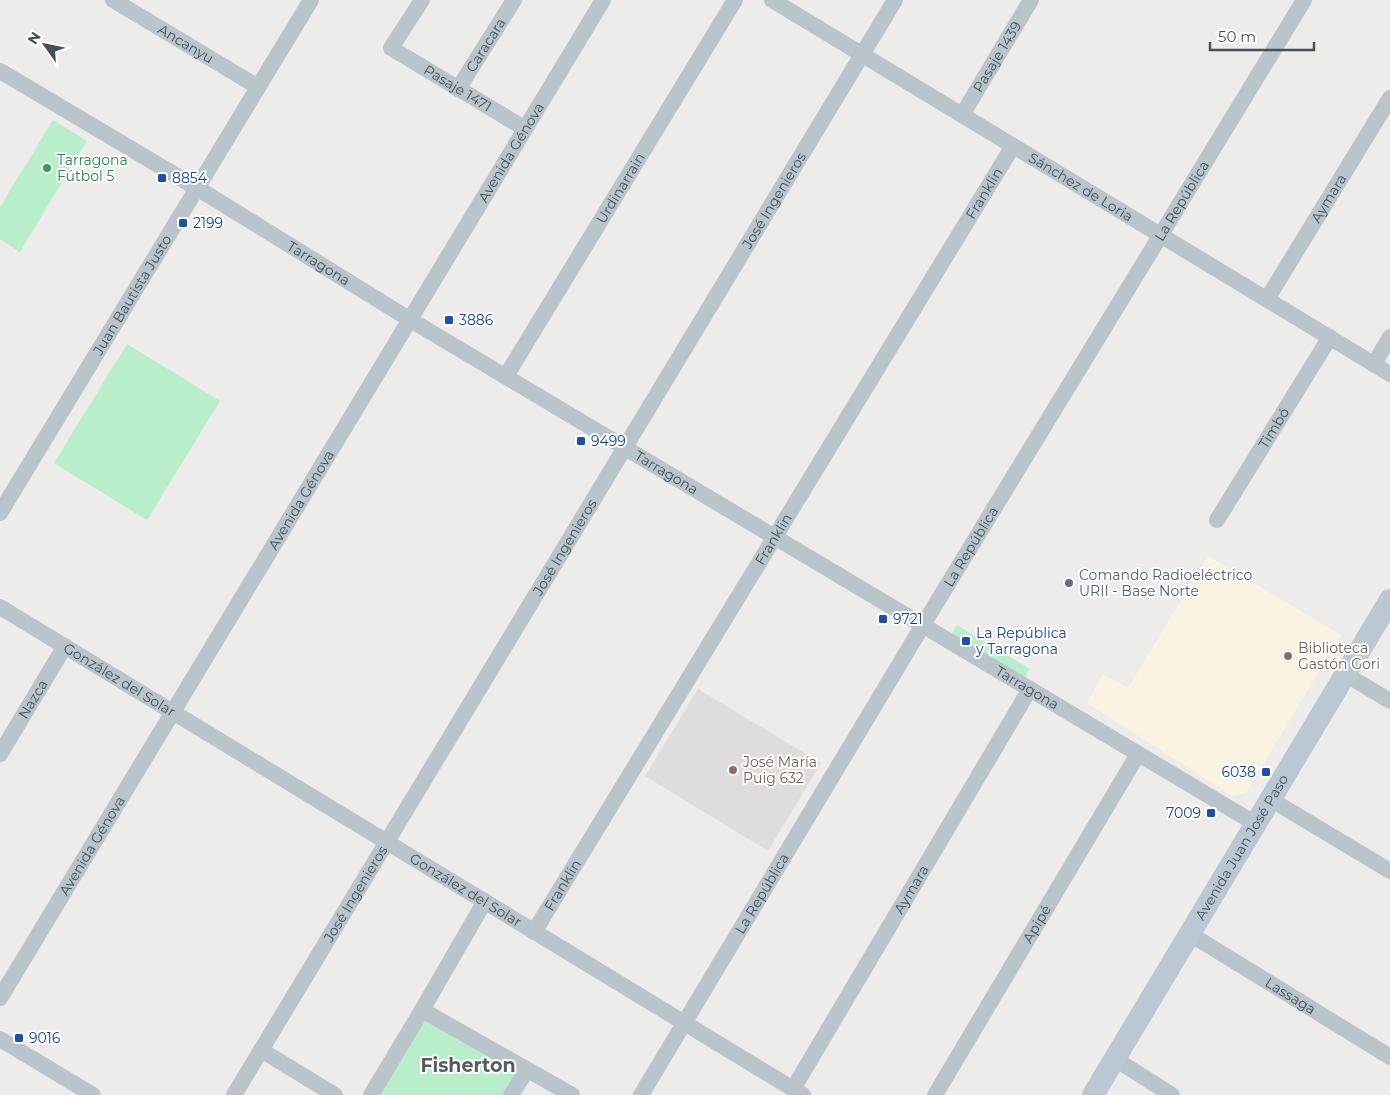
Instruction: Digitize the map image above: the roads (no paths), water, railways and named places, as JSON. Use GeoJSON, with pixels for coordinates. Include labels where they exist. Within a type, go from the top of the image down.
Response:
{"type":"FeatureCollection","features":[{"type":"Feature","properties":{"kind":"main road","name":"Avenida Juan José Paso"},"geometry":{"type":"LineString","coordinates":[[1093,1095],[1390,600]]}},
{"type":"Feature","properties":{"kind":"street","name":"Ancanyu"},"geometry":{"type":"LineString","coordinates":[[112,0],[258,87]]}},
{"type":"Feature","properties":{"kind":"street","name":"Juan Bautista Justo"},"geometry":{"type":"LineString","coordinates":[[0,513],[311,0]]}},
{"type":"Feature","properties":{"kind":"street","name":"Pasaje 1471"},"geometry":{"type":"LineString","coordinates":[[422,0],[391,48],[524,128]]}},
{"type":"Feature","properties":{"kind":"street","name":"Caracara"},"geometry":{"type":"LineString","coordinates":[[458,89],[514,0]]}},
{"type":"Feature","properties":{"kind":"street","name":"Avenida Génova"},"geometry":{"type":"LineString","coordinates":[[0,998],[602,0]]}},
{"type":"Feature","properties":{"kind":"street","name":"Urdinarrain"},"geometry":{"type":"LineString","coordinates":[[506,376],[735,0]]}},
{"type":"Feature","properties":{"kind":"street","name":"Sánchez de Loria"},"geometry":{"type":"LineString","coordinates":[[772,0],[1390,374]]}},
{"type":"Feature","properties":{"kind":"street","name":"José Ingenieros"},"geometry":{"type":"LineString","coordinates":[[234,1095],[895,0]]}},
{"type":"Feature","properties":{"kind":"street","name":"Pasaje 1439"},"geometry":{"type":"LineString","coordinates":[[962,115],[1031,0]]}},
{"type":"Feature","properties":{"kind":"street","name":"La República"},"geometry":{"type":"LineString","coordinates":[[641,1095],[923,625],[1304,0]]}},
{"type":"Feature","properties":{"kind":"street","name":"Tarragona"},"geometry":{"type":"LineString","coordinates":[[0,71],[197,188],[409,319],[1256,824]]}},
{"type":"Feature","properties":{"kind":"street","name":"Aymara"},"geometry":{"type":"LineString","coordinates":[[1267,299],[1390,98]]}},
{"type":"Feature","properties":{"kind":"street","name":"Franklin"},"geometry":{"type":"LineString","coordinates":[[534,932],[1013,146]]}},
{"type":"Feature","properties":{"kind":"street","name":"Timbó"},"geometry":{"type":"LineString","coordinates":[[1217,520],[1330,337]]}},
{"type":"Feature","properties":{"kind":"street"},"geometry":{"type":"LineString","coordinates":[[1374,364],[1390,337]]}},
{"type":"Feature","properties":{"kind":"street","name":"González del Solar"},"geometry":{"type":"LineString","coordinates":[[0,606],[798,1092]]}},
{"type":"Feature","properties":{"kind":"street","name":"Nazca"},"geometry":{"type":"LineString","coordinates":[[0,754],[65,646]]}},
{"type":"Feature","properties":{"kind":"street"},"geometry":{"type":"LineString","coordinates":[[1345,674],[1390,700]]}},
{"type":"Feature","properties":{"kind":"street","name":"Aymara"},"geometry":{"type":"LineString","coordinates":[[798,1092],[1030,689]]}},
{"type":"Feature","properties":{"kind":"street","name":"Apipé"},"geometry":{"type":"LineString","coordinates":[[935,1095],[1138,754]]}},
{"type":"Feature","properties":{"kind":"street"},"geometry":{"type":"LineString","coordinates":[[1270,799],[1390,872]]}},
{"type":"Feature","properties":{"kind":"street"},"geometry":{"type":"LineString","coordinates":[[371,1095],[485,902]]}},
{"type":"Feature","properties":{"kind":"street","name":"Lassaga"},"geometry":{"type":"LineString","coordinates":[[1190,934],[1390,1057]]}},
{"type":"Feature","properties":{"kind":"street"},"geometry":{"type":"LineString","coordinates":[[422,1010],[572,1095]]}},
{"type":"Feature","properties":{"kind":"street"},"geometry":{"type":"LineString","coordinates":[[0,1039],[92,1095]]}},
{"type":"Feature","properties":{"kind":"street"},"geometry":{"type":"LineString","coordinates":[[261,1050],[335,1095]]}},
{"type":"Feature","properties":{"kind":"street"},"geometry":{"type":"LineString","coordinates":[[1115,1059],[1172,1095]]}},
{"type":"Feature","properties":{"kind":"street"},"geometry":{"type":"LineString","coordinates":[[512,1095],[527,1070]]}},
{"type":"Feature","properties":{"kind":"place","name":"Tarragona Fútbol 5"},"geometry":{"type":"Point","coordinates":[47,168]}},
{"type":"Feature","properties":{"kind":"place","name":"8854"},"geometry":{"type":"Point","coordinates":[162,178]}},
{"type":"Feature","properties":{"kind":"place","name":"2199"},"geometry":{"type":"Point","coordinates":[183,223]}},
{"type":"Feature","properties":{"kind":"place","name":"3886"},"geometry":{"type":"Point","coordinates":[449,320]}},
{"type":"Feature","properties":{"kind":"place","name":"9499"},"geometry":{"type":"Point","coordinates":[581,441]}},
{"type":"Feature","properties":{"kind":"place","name":"Comando Radioeléctrico URII - Base Norte"},"geometry":{"type":"Point","coordinates":[1069,583]}},
{"type":"Feature","properties":{"kind":"place","name":"9721"},"geometry":{"type":"Point","coordinates":[883,619]}},
{"type":"Feature","properties":{"kind":"place","name":"La República y Tarragona"},"geometry":{"type":"Point","coordinates":[966,641]}},
{"type":"Feature","properties":{"kind":"place","name":"Biblioteca Gastón Gori"},"geometry":{"type":"Point","coordinates":[1288,656]}},
{"type":"Feature","properties":{"kind":"place","name":"José María Puig 632"},"geometry":{"type":"Point","coordinates":[733,770]}},
{"type":"Feature","properties":{"kind":"place","name":"6038"},"geometry":{"type":"Point","coordinates":[1266,772]}},
{"type":"Feature","properties":{"kind":"place","name":"7009"},"geometry":{"type":"Point","coordinates":[1211,813]}},
{"type":"Feature","properties":{"kind":"place","name":"9016"},"geometry":{"type":"Point","coordinates":[19,1038]}},
{"type":"Feature","properties":{"kind":"district","name":"Fisherton"},"geometry":{"type":"Point","coordinates":[468,1065]}}]}
